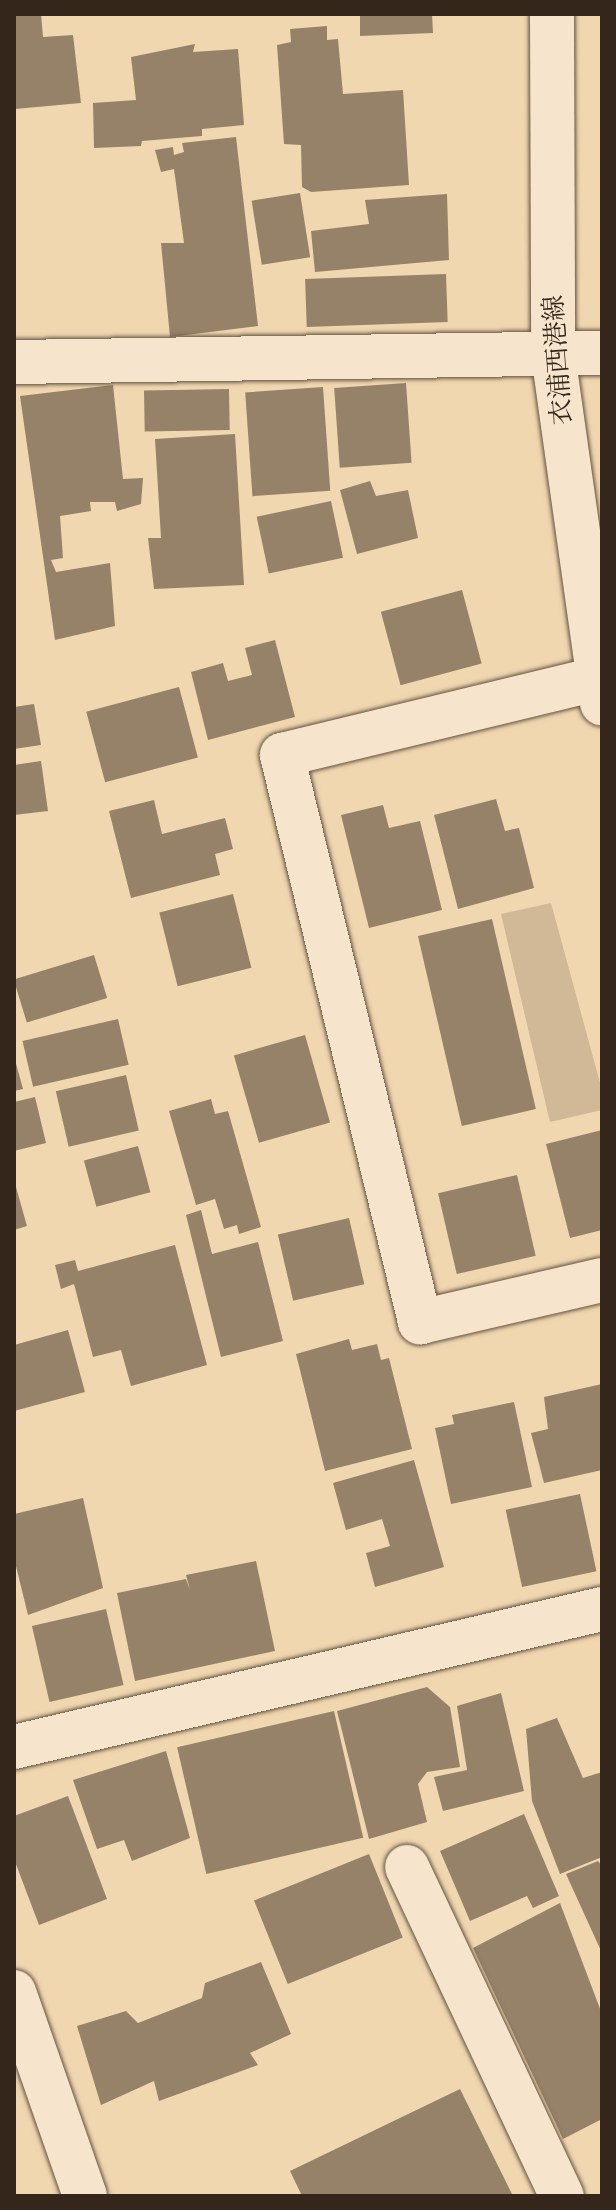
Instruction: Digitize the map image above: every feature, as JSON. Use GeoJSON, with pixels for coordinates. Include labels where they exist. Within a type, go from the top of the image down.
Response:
{"type":"FeatureCollection","features":[{"type":"Feature","properties":{"kind":"street","name":"衣浦西港線"},"geometry":{"type":"LineString","coordinates":[[552,14],[553,354],[599,691]]}},
{"type":"Feature","properties":{"kind":"street"},"geometry":{"type":"LineString","coordinates":[[14,362],[602,353]]}},
{"type":"Feature","properties":{"kind":"street"},"geometry":{"type":"LineString","coordinates":[[599,691],[282,755],[420,1322],[602,1280]]}},
{"type":"Feature","properties":{"kind":"street"},"geometry":{"type":"LineString","coordinates":[[14,1747],[602,1609]]}},
{"type":"Feature","properties":{"kind":"street"},"geometry":{"type":"LineString","coordinates":[[407,1867],[562,2196]]}},
{"type":"Feature","properties":{"kind":"street"},"geometry":{"type":"LineString","coordinates":[[14,1992],[85,2196]]}},
{"type":"Feature","properties":{"kind":"shaded area"},"geometry":{"type":"Polygon","coordinates":[[[551,903],[602,1090],[602,1110],[550,1122],[501,914],[551,903]]]}},
{"type":"Feature","properties":{"kind":"building"},"geometry":{"type":"Polygon","coordinates":[[[14,14],[41,14],[43,37],[73,35],[81,103],[15,109],[14,14]]]}},
{"type":"Feature","properties":{"kind":"building"},"geometry":{"type":"Polygon","coordinates":[[[360,14],[432,14],[433,33],[360,36],[360,14]]]}},
{"type":"Feature","properties":{"kind":"building"},"geometry":{"type":"Polygon","coordinates":[[[327,26],[327,40],[338,39],[343,94],[403,90],[409,185],[311,192],[302,187],[301,145],[284,144],[277,45],[291,42],[290,29],[327,26]]]}},
{"type":"Feature","properties":{"kind":"building"},"geometry":{"type":"Polygon","coordinates":[[[195,44],[193,52],[238,49],[244,125],[202,129],[202,136],[142,141],[141,146],[94,148],[93,103],[136,100],[131,57],[195,44]]]}},
{"type":"Feature","properties":{"kind":"building"},"geometry":{"type":"Polygon","coordinates":[[[236,137],[258,326],[170,337],[161,243],[184,243],[174,169],[161,172],[155,150],[173,147],[174,155],[184,152],[182,143],[236,137]]]}},
{"type":"Feature","properties":{"kind":"building"},"geometry":{"type":"Polygon","coordinates":[[[300,193],[310,257],[262,265],[252,201],[300,193]]]}},
{"type":"Feature","properties":{"kind":"building"},"geometry":{"type":"Polygon","coordinates":[[[447,194],[449,260],[315,272],[311,231],[369,224],[365,200],[447,194]]]}},
{"type":"Feature","properties":{"kind":"building"},"geometry":{"type":"Polygon","coordinates":[[[446,274],[448,322],[307,327],[305,279],[446,274]]]}},
{"type":"Feature","properties":{"kind":"building"},"geometry":{"type":"Polygon","coordinates":[[[406,383],[412,463],[340,468],[334,388],[406,383]]]}},
{"type":"Feature","properties":{"kind":"building"},"geometry":{"type":"Polygon","coordinates":[[[113,385],[123,479],[143,478],[141,504],[117,511],[115,502],[90,502],[91,511],[60,516],[63,558],[51,560],[56,572],[110,563],[115,626],[55,640],[20,396],[113,385]]]}},
{"type":"Feature","properties":{"kind":"building"},"geometry":{"type":"Polygon","coordinates":[[[323,387],[330,491],[252,496],[245,392],[323,387]]]}},
{"type":"Feature","properties":{"kind":"building"},"geometry":{"type":"Polygon","coordinates":[[[229,389],[230,430],[145,431],[144,390],[229,389]]]}},
{"type":"Feature","properties":{"kind":"building"},"geometry":{"type":"Polygon","coordinates":[[[235,434],[244,585],[154,589],[148,538],[161,538],[155,439],[235,434]]]}},
{"type":"Feature","properties":{"kind":"building"},"geometry":{"type":"Polygon","coordinates":[[[370,481],[376,496],[408,490],[418,538],[357,554],[340,490],[370,481]]]}},
{"type":"Feature","properties":{"kind":"building"},"geometry":{"type":"Polygon","coordinates":[[[331,501],[343,558],[269,574],[257,517],[331,501]]]}},
{"type":"Feature","properties":{"kind":"building"},"geometry":{"type":"Polygon","coordinates":[[[462,590],[482,663],[401,685],[381,612],[462,590]]]}},
{"type":"Feature","properties":{"kind":"building"},"geometry":{"type":"Polygon","coordinates":[[[275,640],[295,717],[208,740],[191,672],[223,663],[228,681],[252,675],[245,648],[275,640]]]}},
{"type":"Feature","properties":{"kind":"building"},"geometry":{"type":"Polygon","coordinates":[[[179,687],[198,758],[105,782],[86,712],[179,687]]]}},
{"type":"Feature","properties":{"kind":"building"},"geometry":{"type":"Polygon","coordinates":[[[34,704],[41,745],[14,749],[14,707],[34,704]]]}},
{"type":"Feature","properties":{"kind":"building"},"geometry":{"type":"Polygon","coordinates":[[[41,761],[48,811],[14,815],[14,765],[41,761]]]}},
{"type":"Feature","properties":{"kind":"building"},"geometry":{"type":"Polygon","coordinates":[[[496,799],[505,831],[519,828],[534,888],[458,909],[434,815],[496,799]]]}},
{"type":"Feature","properties":{"kind":"building"},"geometry":{"type":"Polygon","coordinates":[[[154,800],[162,834],[225,818],[233,849],[215,854],[220,875],[131,898],[109,811],[154,800]]]}},
{"type":"Feature","properties":{"kind":"building"},"geometry":{"type":"Polygon","coordinates":[[[383,805],[389,828],[420,821],[442,910],[369,928],[341,815],[383,805]]]}},
{"type":"Feature","properties":{"kind":"building"},"geometry":{"type":"Polygon","coordinates":[[[233,894],[251,968],[178,986],[159,912],[233,894]]]}},
{"type":"Feature","properties":{"kind":"building"},"geometry":{"type":"Polygon","coordinates":[[[492,919],[536,1109],[462,1126],[418,936],[492,919]]]}},
{"type":"Feature","properties":{"kind":"building"},"geometry":{"type":"Polygon","coordinates":[[[94,955],[107,998],[27,1023],[14,979],[94,955]]]}},
{"type":"Feature","properties":{"kind":"building"},"geometry":{"type":"Polygon","coordinates":[[[118,1019],[129,1065],[33,1087],[23,1041],[118,1019]]]}},
{"type":"Feature","properties":{"kind":"building"},"geometry":{"type":"Polygon","coordinates":[[[305,1035],[330,1122],[259,1143],[234,1055],[305,1035]]]}},
{"type":"Feature","properties":{"kind":"building"},"geometry":{"type":"Polygon","coordinates":[[[14,1056],[23,1089],[14,1091],[14,1056]]]}},
{"type":"Feature","properties":{"kind":"building"},"geometry":{"type":"Polygon","coordinates":[[[126,1075],[139,1131],[69,1147],[56,1091],[126,1075]]]}},
{"type":"Feature","properties":{"kind":"building"},"geometry":{"type":"Polygon","coordinates":[[[35,1097],[46,1143],[14,1151],[14,1102],[35,1097]]]}},
{"type":"Feature","properties":{"kind":"building"},"geometry":{"type":"Polygon","coordinates":[[[211,1099],[215,1114],[228,1111],[261,1227],[239,1234],[237,1225],[224,1229],[215,1199],[196,1205],[169,1111],[211,1099]]]}},
{"type":"Feature","properties":{"kind":"building"},"geometry":{"type":"Polygon","coordinates":[[[602,1130],[602,1230],[570,1238],[546,1144],[602,1130]]]}},
{"type":"Feature","properties":{"kind":"building"},"geometry":{"type":"Polygon","coordinates":[[[138,1146],[150,1192],[96,1207],[84,1160],[138,1146]]]}},
{"type":"Feature","properties":{"kind":"building"},"geometry":{"type":"Polygon","coordinates":[[[517,1175],[536,1256],[457,1274],[438,1193],[517,1175]]]}},
{"type":"Feature","properties":{"kind":"building"},"geometry":{"type":"Polygon","coordinates":[[[14,1180],[27,1226],[14,1230],[14,1180]]]}},
{"type":"Feature","properties":{"kind":"building"},"geometry":{"type":"Polygon","coordinates":[[[201,1210],[212,1254],[258,1242],[283,1341],[221,1357],[186,1215],[201,1210]]]}},
{"type":"Feature","properties":{"kind":"building"},"geometry":{"type":"Polygon","coordinates":[[[349,1218],[364,1284],[293,1301],[278,1234],[349,1218]]]}},
{"type":"Feature","properties":{"kind":"building"},"geometry":{"type":"Polygon","coordinates":[[[175,1245],[207,1365],[131,1386],[121,1350],[93,1357],[74,1284],[61,1289],[55,1265],[75,1260],[78,1271],[175,1245]]]}},
{"type":"Feature","properties":{"kind":"building"},"geometry":{"type":"Polygon","coordinates":[[[68,1330],[85,1392],[14,1411],[14,1345],[68,1330]]]}},
{"type":"Feature","properties":{"kind":"building"},"geometry":{"type":"Polygon","coordinates":[[[349,1339],[352,1350],[377,1344],[381,1360],[389,1358],[412,1449],[325,1471],[296,1354],[349,1339]]]}},
{"type":"Feature","properties":{"kind":"building"},"geometry":{"type":"Polygon","coordinates":[[[602,1384],[602,1470],[544,1483],[531,1433],[548,1429],[544,1397],[602,1384]]]}},
{"type":"Feature","properties":{"kind":"building"},"geometry":{"type":"Polygon","coordinates":[[[514,1402],[532,1487],[451,1504],[435,1428],[454,1424],[452,1415],[514,1402]]]}},
{"type":"Feature","properties":{"kind":"building"},"geometry":{"type":"Polygon","coordinates":[[[414,1460],[444,1567],[375,1587],[366,1553],[390,1546],[382,1519],[346,1530],[333,1483],[414,1460]]]}},
{"type":"Feature","properties":{"kind":"building"},"geometry":{"type":"Polygon","coordinates":[[[580,1494],[596,1571],[522,1587],[506,1510],[580,1494]]]}},
{"type":"Feature","properties":{"kind":"building"},"geometry":{"type":"Polygon","coordinates":[[[83,1498],[103,1588],[28,1615],[14,1558],[14,1514],[83,1498]]]}},
{"type":"Feature","properties":{"kind":"building"},"geometry":{"type":"Polygon","coordinates":[[[256,1561],[275,1651],[135,1681],[117,1593],[186,1579],[190,1590],[186,1575],[256,1561]]]}},
{"type":"Feature","properties":{"kind":"building"},"geometry":{"type":"Polygon","coordinates":[[[106,1609],[124,1685],[49,1702],[32,1626],[106,1609]]]}},
{"type":"Feature","properties":{"kind":"building"},"geometry":{"type":"Polygon","coordinates":[[[427,1687],[450,1707],[460,1767],[427,1772],[418,1784],[427,1822],[369,1839],[337,1711],[427,1687]]]}},
{"type":"Feature","properties":{"kind":"building"},"geometry":{"type":"Polygon","coordinates":[[[501,1693],[524,1791],[443,1811],[434,1777],[467,1770],[457,1706],[501,1693]]]}},
{"type":"Feature","properties":{"kind":"building"},"geometry":{"type":"Polygon","coordinates":[[[334,1711],[363,1838],[206,1874],[177,1747],[334,1711]]]}},
{"type":"Feature","properties":{"kind":"building"},"geometry":{"type":"Polygon","coordinates":[[[557,1718],[583,1778],[602,1772],[602,1857],[560,1874],[532,1801],[526,1729],[557,1718]]]}},
{"type":"Feature","properties":{"kind":"building"},"geometry":{"type":"Polygon","coordinates":[[[166,1751],[190,1838],[132,1861],[124,1840],[97,1849],[73,1780],[166,1751]]]}},
{"type":"Feature","properties":{"kind":"building"},"geometry":{"type":"Polygon","coordinates":[[[68,1796],[107,1899],[39,1925],[14,1859],[14,1816],[68,1796]]]}},
{"type":"Feature","properties":{"kind":"building"},"geometry":{"type":"Polygon","coordinates":[[[524,1814],[559,1896],[533,1908],[527,1896],[470,1921],[440,1851],[524,1814]]]}},
{"type":"Feature","properties":{"kind":"building"},"geometry":{"type":"Polygon","coordinates":[[[369,1854],[403,1937],[288,1984],[254,1900],[369,1854]]]}},
{"type":"Feature","properties":{"kind":"building"},"geometry":{"type":"Polygon","coordinates":[[[598,1861],[602,1866],[602,1953],[566,1874],[598,1861]]]}},
{"type":"Feature","properties":{"kind":"building"},"geometry":{"type":"Polygon","coordinates":[[[560,1903],[602,2014],[602,2119],[563,2139],[473,1948],[560,1903]]]}},
{"type":"Feature","properties":{"kind":"building"},"geometry":{"type":"Polygon","coordinates":[[[261,1962],[291,2034],[250,2053],[258,2065],[159,2101],[154,2081],[101,2105],[77,2026],[126,2011],[138,2023],[202,1998],[205,1983],[261,1962]]]}},
{"type":"Feature","properties":{"kind":"building"},"geometry":{"type":"Polygon","coordinates":[[[460,2089],[513,2196],[302,2196],[290,2171],[460,2089]]]}}]}
